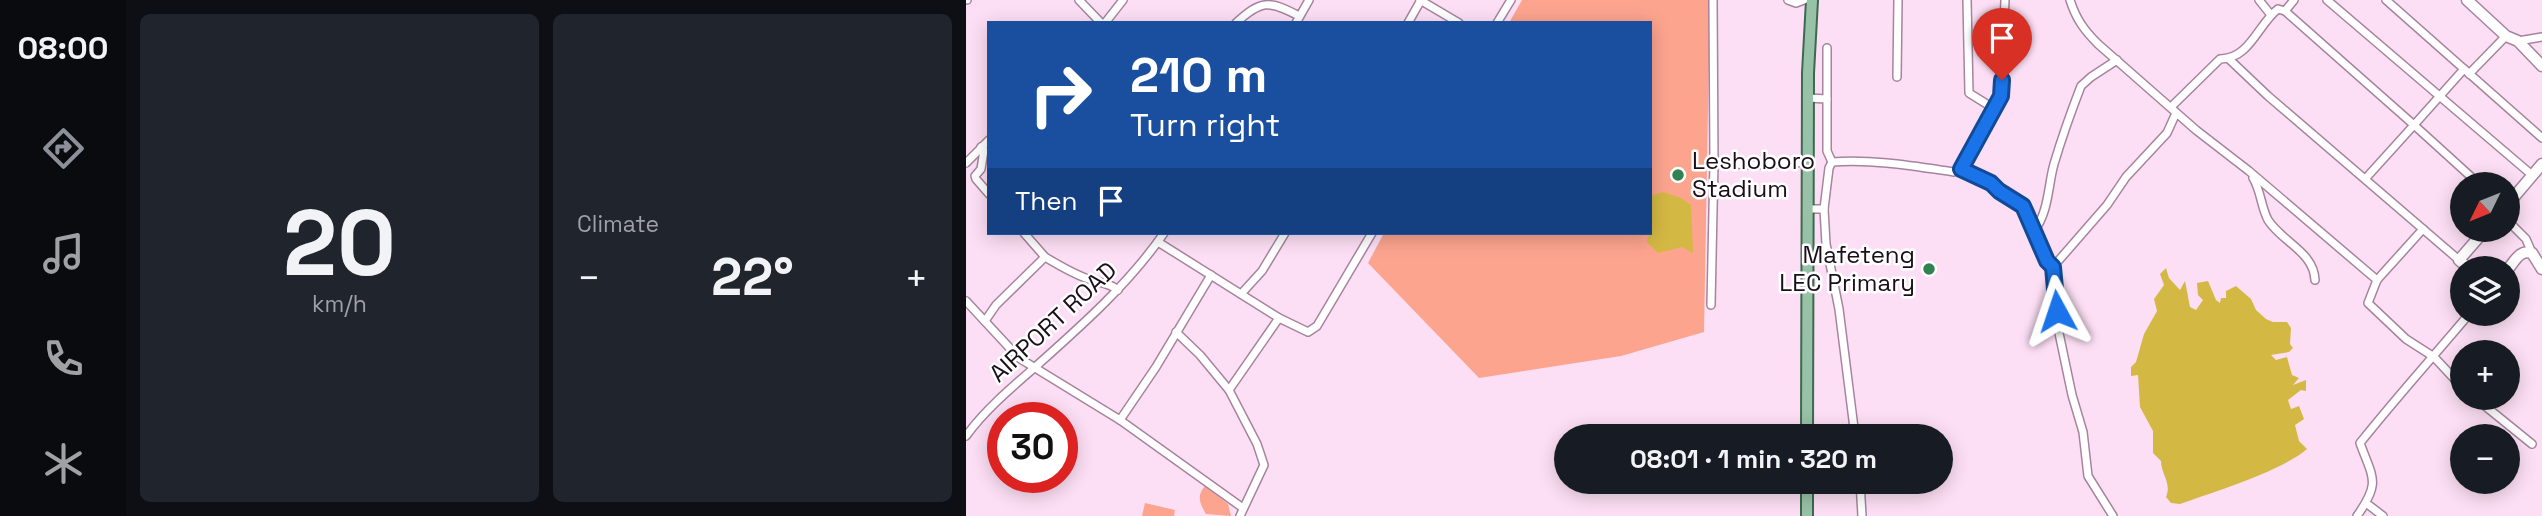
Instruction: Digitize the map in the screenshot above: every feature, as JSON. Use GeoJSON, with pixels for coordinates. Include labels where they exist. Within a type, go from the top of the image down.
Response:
{"type":"FeatureCollection","features":[{"type":"Feature","properties":{"kind":"main road"},"geometry":{"type":"LineString","coordinates":[[1807,424],[1808,98],[1812,0]]}},
{"type":"Feature","properties":{"kind":"main road"},"geometry":{"type":"LineString","coordinates":[[1807,494],[1807,516]]}},
{"type":"Feature","properties":{"kind":"street"},"geometry":{"type":"LineString","coordinates":[[1079,0],[1101,21]]}},
{"type":"Feature","properties":{"kind":"street"},"geometry":{"type":"LineString","coordinates":[[1105,21],[1123,0]]}},
{"type":"Feature","properties":{"kind":"street"},"geometry":{"type":"LineString","coordinates":[[1238,21],[1251,10],[1265,4],[1278,5],[1297,19],[1309,0]]}},
{"type":"Feature","properties":{"kind":"street"},"geometry":{"type":"LineString","coordinates":[[1409,21],[1420,0],[1457,21]]}},
{"type":"Feature","properties":{"kind":"street"},"geometry":{"type":"LineString","coordinates":[[1498,21],[1511,0]]}},
{"type":"Feature","properties":{"kind":"street"},"geometry":{"type":"LineString","coordinates":[[1711,305],[1713,0]]}},
{"type":"Feature","properties":{"kind":"street"},"geometry":{"type":"LineString","coordinates":[[1788,0],[1796,3],[1804,0]]}},
{"type":"Feature","properties":{"kind":"street"},"geometry":{"type":"LineString","coordinates":[[1896,77],[1898,0]]}},
{"type":"Feature","properties":{"kind":"street"},"geometry":{"type":"LineString","coordinates":[[1967,0],[1969,93],[1993,108]]}},
{"type":"Feature","properties":{"kind":"street"},"geometry":{"type":"LineString","coordinates":[[1832,162],[1892,162],[1954,173],[1961,169],[2001,96],[2005,0]]}},
{"type":"Feature","properties":{"kind":"street"},"geometry":{"type":"LineString","coordinates":[[2070,0],[2084,30],[2173,110],[2377,280]]}},
{"type":"Feature","properties":{"kind":"street"},"geometry":{"type":"LineString","coordinates":[[2259,0],[2271,15]]}},
{"type":"Feature","properties":{"kind":"street"},"geometry":{"type":"LineString","coordinates":[[2285,11],[2294,0]]}},
{"type":"Feature","properties":{"kind":"street"},"geometry":{"type":"LineString","coordinates":[[2327,0],[2532,175]]}},
{"type":"Feature","properties":{"kind":"street"},"geometry":{"type":"LineString","coordinates":[[2386,0],[2542,138]]}},
{"type":"Feature","properties":{"kind":"street"},"geometry":{"type":"LineString","coordinates":[[2467,0],[2507,36],[2518,41],[2542,66]]}},
{"type":"Feature","properties":{"kind":"street"},"geometry":{"type":"LineString","coordinates":[[2053,267],[2106,205],[2126,177],[2167,133],[2173,110],[2220,59],[2229,59],[2256,39],[2278,9],[2285,11],[2466,172]]}},
{"type":"Feature","properties":{"kind":"street"},"geometry":{"type":"LineString","coordinates":[[2366,178],[2441,97],[2507,36]]}},
{"type":"Feature","properties":{"kind":"street"},"geometry":{"type":"LineString","coordinates":[[2518,41],[2542,37]]}},
{"type":"Feature","properties":{"kind":"street"},"geometry":{"type":"LineString","coordinates":[[1827,48],[1827,151],[1832,162]]}},
{"type":"Feature","properties":{"kind":"street"},"geometry":{"type":"LineString","coordinates":[[2229,59],[2268,96],[2454,256]]}},
{"type":"Feature","properties":{"kind":"street"},"geometry":{"type":"LineString","coordinates":[[2034,230],[2052,183],[2054,165],[2081,86],[2117,60]]}},
{"type":"Feature","properties":{"kind":"street"},"geometry":{"type":"LineString","coordinates":[[1808,98],[1827,99]]}},
{"type":"Feature","properties":{"kind":"street"},"geometry":{"type":"LineString","coordinates":[[966,163],[987,142]]}},
{"type":"Feature","properties":{"kind":"street"},"geometry":{"type":"LineString","coordinates":[[981,147],[984,150],[981,169],[975,176],[980,187],[987,192]]}},
{"type":"Feature","properties":{"kind":"street"},"geometry":{"type":"LineString","coordinates":[[1714,163],[1753,165],[1808,162]]}},
{"type":"Feature","properties":{"kind":"street"},"geometry":{"type":"LineString","coordinates":[[1832,162],[1824,209],[1826,244],[1839,309],[1853,424]]}},
{"type":"Feature","properties":{"kind":"street"},"geometry":{"type":"LineString","coordinates":[[2520,190],[2542,164]]}},
{"type":"Feature","properties":{"kind":"street"},"geometry":{"type":"LineString","coordinates":[[1961,169],[1991,183],[2023,206],[2047,261],[2053,267],[2059,333],[2082,432],[2088,476],[2113,516]]}},
{"type":"Feature","properties":{"kind":"street"},"geometry":{"type":"LineString","coordinates":[[2249,171],[2259,187],[2267,218],[2311,261],[2315,280]]}},
{"type":"Feature","properties":{"kind":"street"},"geometry":{"type":"LineString","coordinates":[[1807,209],[1824,209]]}},
{"type":"Feature","properties":{"kind":"street"},"geometry":{"type":"LineString","coordinates":[[2423,229],[2377,280],[2368,303],[2406,339],[2434,357],[2450,374]]}},
{"type":"Feature","properties":{"kind":"street"},"geometry":{"type":"LineString","coordinates":[[2520,233],[2536,254],[2542,269]]}},
{"type":"Feature","properties":{"kind":"street"},"geometry":{"type":"LineString","coordinates":[[1026,235],[1045,257],[1067,270],[1109,284],[1118,290]]}},
{"type":"Feature","properties":{"kind":"street","name":"AIRPORT ROAD"},"geometry":{"type":"LineString","coordinates":[[966,436],[975,423],[1011,387],[1118,290],[1163,235]]}},
{"type":"Feature","properties":{"kind":"street"},"geometry":{"type":"LineString","coordinates":[[1241,294],[1262,271],[1284,235]]}},
{"type":"Feature","properties":{"kind":"street"},"geometry":{"type":"LineString","coordinates":[[1158,242],[1308,332],[1317,326],[1371,235]]}},
{"type":"Feature","properties":{"kind":"street"},"geometry":{"type":"LineString","coordinates":[[2519,256],[2522,253],[2536,254]]}},
{"type":"Feature","properties":{"kind":"street"},"geometry":{"type":"LineString","coordinates":[[985,321],[996,305],[1045,257]]}},
{"type":"Feature","properties":{"kind":"street"},"geometry":{"type":"LineString","coordinates":[[1119,420],[1156,368],[1210,275]]}},
{"type":"Feature","properties":{"kind":"street"},"geometry":{"type":"LineString","coordinates":[[966,301],[1019,358],[1119,420],[1241,512],[1264,465],[1257,443],[1229,390],[1200,355],[1176,332]]}},
{"type":"Feature","properties":{"kind":"street"},"geometry":{"type":"LineString","coordinates":[[1229,390],[1279,317]]}},
{"type":"Feature","properties":{"kind":"street"},"geometry":{"type":"LineString","coordinates":[[2357,516],[2366,503],[2374,480],[2360,443],[2394,399],[2459,326]]}},
{"type":"Feature","properties":{"kind":"street"},"geometry":{"type":"LineString","coordinates":[[2490,410],[2532,444]]}},
{"type":"Feature","properties":{"kind":"street"},"geometry":{"type":"LineString","coordinates":[[1861,494],[1862,516]]}},
{"type":"Feature","properties":{"kind":"street"},"geometry":{"type":"LineString","coordinates":[[2366,503],[2383,516]]}},
{"type":"Feature","properties":{"kind":"shaded area","name":"Leshoboro Stadium"},"geometry":{"type":"Polygon","coordinates":[[[1522,0],[1710,0],[1704,332],[1621,356],[1479,378],[1368,263],[1383,235],[1652,235],[1652,21],[1510,21],[1522,0]]]}},
{"type":"Feature","properties":{"kind":"shaded area"},"geometry":{"type":"Polygon","coordinates":[[[1663,192],[1681,198],[1691,205],[1693,253],[1682,247],[1658,253],[1647,242],[1648,235],[1652,235],[1652,195],[1663,192]]]}},
{"type":"Feature","properties":{"kind":"shaded area"},"geometry":{"type":"Polygon","coordinates":[[[2166,268],[2169,278],[2180,290],[2185,281],[2190,307],[2196,310],[2203,300],[2198,295],[2197,283],[2208,281],[2220,303],[2221,298],[2226,298],[2226,291],[2236,286],[2251,299],[2256,310],[2266,319],[2287,322],[2291,328],[2290,344],[2293,348],[2289,352],[2271,355],[2276,360],[2287,357],[2292,375],[2299,378],[2293,385],[2306,380],[2306,391],[2301,390],[2288,400],[2291,409],[2299,406],[2304,419],[2295,425],[2299,441],[2307,449],[2265,473],[2180,504],[2171,503],[2166,497],[2168,487],[2161,461],[2153,453],[2153,431],[2140,407],[2138,375],[2131,376],[2131,367],[2136,362],[2144,334],[2157,311],[2154,299],[2164,285],[2160,274],[2166,268]]]}},
{"type":"Feature","properties":{"kind":"shaded area"},"geometry":{"type":"Polygon","coordinates":[[[1205,486],[1228,504],[1231,516],[1206,514],[1200,500],[1205,486]]]}},
{"type":"Feature","properties":{"kind":"shaded area"},"geometry":{"type":"Polygon","coordinates":[[[1145,503],[1175,510],[1174,516],[1142,516],[1145,503]]]}},
{"type":"Feature","properties":{"kind":"place","name":"Leshoboro Stadium"},"geometry":{"type":"Point","coordinates":[1678,175]}},
{"type":"Feature","properties":{"kind":"place","name":"Mafeteng LEC Primary"},"geometry":{"type":"Point","coordinates":[1929,269]}},
{"type":"Feature","properties":{"kind":"route"},"geometry":{"type":"LineString","coordinates":[[2002,80],[2001,96],[1961,169],[1991,183],[2023,206],[2047,261],[2053,267],[2057,311]]}}]}
